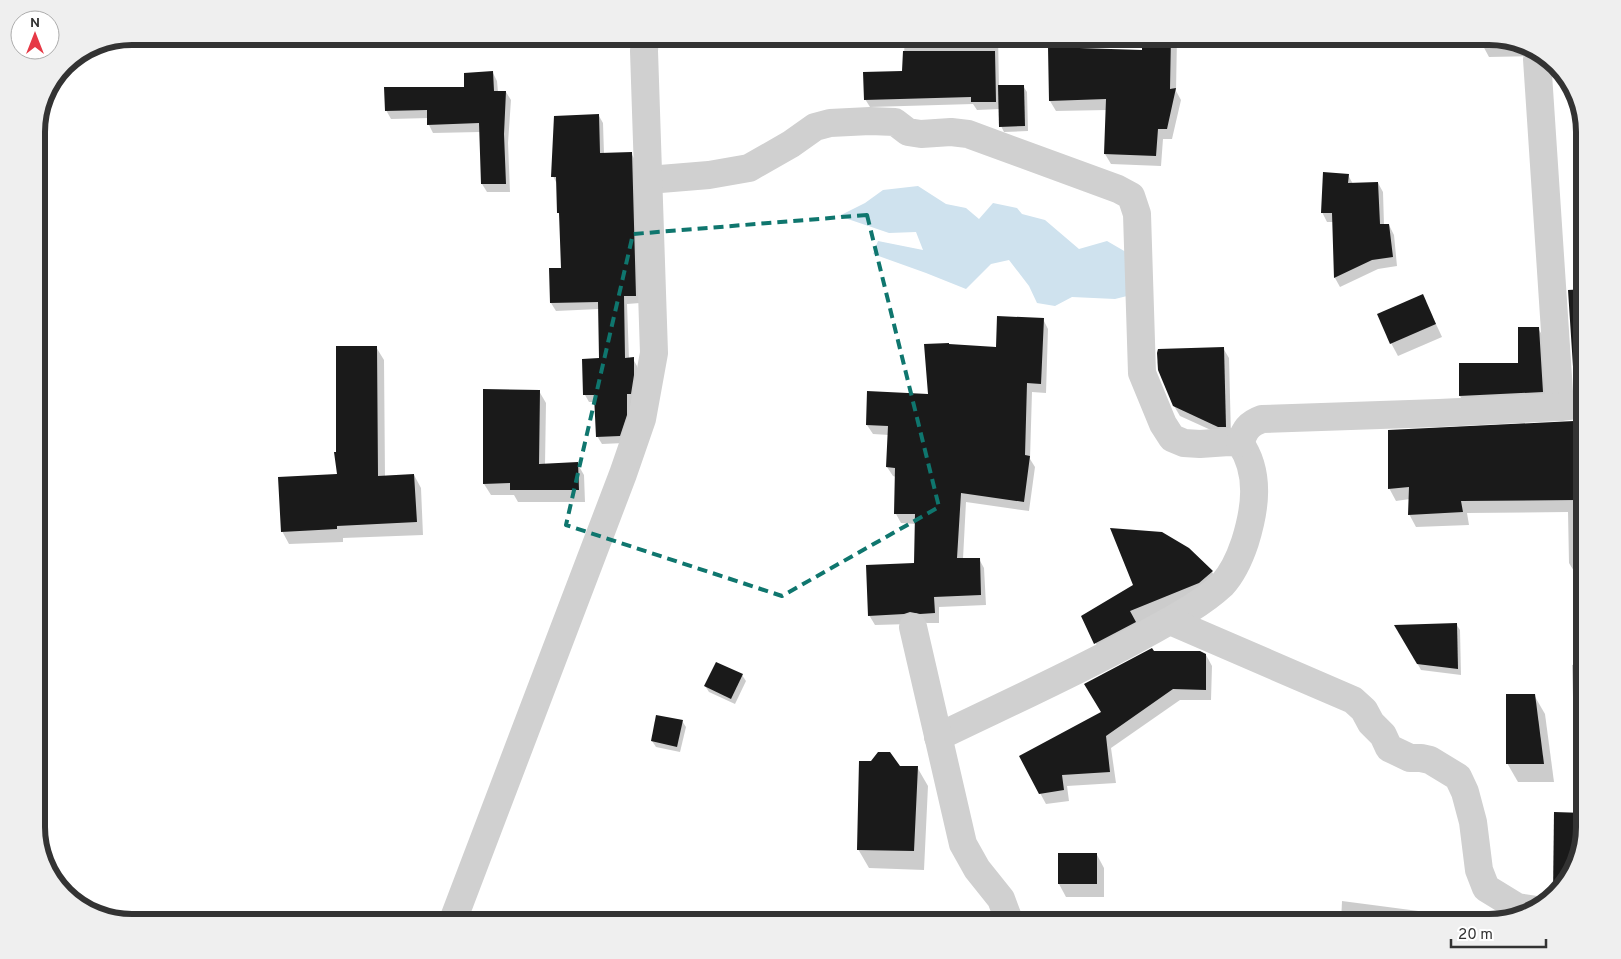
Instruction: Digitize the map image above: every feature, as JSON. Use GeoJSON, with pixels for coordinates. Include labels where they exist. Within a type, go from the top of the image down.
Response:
{"type":"FeatureCollection","features":[{"type":"Feature","properties":{"kind":"street"},"geometry":{"type":"LineString","coordinates":[[455,914],[623,474],[642,419],[654,352],[645,45]]}},
{"type":"Feature","properties":{"kind":"street"},"geometry":{"type":"LineString","coordinates":[[938,737],[1108,654],[1170,621],[1202,602],[1223,583],[1238,561],[1252,520],[1255,492],[1250,462],[1240,444],[1245,429],[1253,422],[1262,419],[1572,406],[1537,60]]}},
{"type":"Feature","properties":{"kind":"street"},"geometry":{"type":"LineString","coordinates":[[648,180],[709,175],[749,168],[791,144],[815,127],[830,123],[870,121],[895,122],[908,132],[921,134],[952,132],[968,134],[1118,189],[1131,196],[1136,214],[1142,372],[1163,424],[1172,438],[1184,443],[1229,442],[1240,444]]}},
{"type":"Feature","properties":{"kind":"street"},"geometry":{"type":"LineString","coordinates":[[1170,621],[1353,700],[1364,710],[1370,723],[1383,735],[1389,748],[1410,758],[1430,760],[1458,777],[1466,792],[1473,822],[1479,870],[1486,888],[1521,908]]}},
{"type":"Feature","properties":{"kind":"street"},"geometry":{"type":"LineString","coordinates":[[913,627],[963,844],[977,869],[1001,899],[1007,914]]}},
{"type":"Feature","properties":{"kind":"highlighted area"},"geometry":{"type":"Polygon","coordinates":[[[867,215],[939,507],[782,596],[566,525],[633,234],[867,215]]]}},
{"type":"Feature","properties":{"kind":"water"},"geometry":{"type":"Polygon","coordinates":[[[918,186],[946,204],[966,208],[979,219],[993,203],[1017,208],[1022,214],[1045,220],[1079,249],[1107,241],[1138,259],[1139,293],[1115,299],[1072,297],[1055,306],[1037,303],[1029,286],[1009,260],[991,264],[966,289],[873,254],[878,241],[923,250],[916,232],[889,233],[839,216],[865,203],[883,190],[918,186]]]}},
{"type":"Feature","properties":{"kind":"building"},"geometry":{"type":"Polygon","coordinates":[[[1142,45],[1171,45],[1170,89],[1176,88],[1167,129],[1158,129],[1156,156],[1104,154],[1106,99],[1049,101],[1048,47],[1142,50],[1142,45]]]}},
{"type":"Feature","properties":{"kind":"building"},"geometry":{"type":"Polygon","coordinates":[[[903,51],[995,51],[996,102],[971,102],[971,97],[864,100],[863,72],[902,71],[903,51]]]}},
{"type":"Feature","properties":{"kind":"building"},"geometry":{"type":"Polygon","coordinates":[[[493,71],[494,91],[506,91],[504,134],[506,184],[481,184],[479,123],[427,125],[427,110],[385,111],[384,87],[464,87],[464,73],[493,71]]]}},
{"type":"Feature","properties":{"kind":"building"},"geometry":{"type":"Polygon","coordinates":[[[998,85],[1024,85],[1025,126],[999,127],[998,85]]]}},
{"type":"Feature","properties":{"kind":"building"},"geometry":{"type":"Polygon","coordinates":[[[599,114],[600,153],[632,152],[636,296],[624,296],[625,358],[634,357],[631,394],[627,394],[627,415],[620,436],[596,437],[594,395],[583,395],[582,359],[599,358],[598,302],[550,303],[549,268],[561,268],[556,177],[551,177],[554,116],[599,114]]]}},
{"type":"Feature","properties":{"kind":"building"},"geometry":{"type":"Polygon","coordinates":[[[1323,172],[1349,174],[1348,183],[1378,182],[1380,224],[1389,224],[1393,257],[1372,260],[1334,278],[1332,213],[1321,213],[1323,172]]]}},
{"type":"Feature","properties":{"kind":"building"},"geometry":{"type":"Polygon","coordinates":[[[1568,290],[1576,290],[1576,377],[1574,377],[1574,382],[1568,290]]]}},
{"type":"Feature","properties":{"kind":"building"},"geometry":{"type":"Polygon","coordinates":[[[1423,294],[1436,324],[1390,344],[1377,314],[1423,294]]]}},
{"type":"Feature","properties":{"kind":"building"},"geometry":{"type":"Polygon","coordinates":[[[997,316],[1044,318],[1041,384],[1027,383],[1025,455],[1030,456],[1024,502],[961,493],[957,558],[980,558],[981,595],[934,597],[935,613],[920,614],[910,612],[868,616],[866,565],[914,563],[915,514],[894,514],[895,468],[886,467],[888,426],[866,425],[867,391],[928,394],[924,344],[949,343],[996,347],[997,316]]]}},
{"type":"Feature","properties":{"kind":"building"},"geometry":{"type":"Polygon","coordinates":[[[1518,327],[1539,327],[1543,392],[1459,396],[1459,363],[1518,363],[1518,327]]]}},
{"type":"Feature","properties":{"kind":"building"},"geometry":{"type":"Polygon","coordinates":[[[336,346],[377,346],[378,476],[414,474],[417,522],[337,526],[337,529],[281,532],[278,477],[337,474],[334,452],[336,452],[336,346]]]}},
{"type":"Feature","properties":{"kind":"building"},"geometry":{"type":"Polygon","coordinates":[[[1224,347],[1226,427],[1218,427],[1173,406],[1158,370],[1157,353],[1158,349],[1224,347]]]}},
{"type":"Feature","properties":{"kind":"building"},"geometry":{"type":"Polygon","coordinates":[[[483,389],[540,390],[539,464],[578,462],[579,490],[510,490],[510,483],[483,484],[483,389]]]}},
{"type":"Feature","properties":{"kind":"building"},"geometry":{"type":"Polygon","coordinates":[[[1574,421],[1574,433],[1576,433],[1576,500],[1461,501],[1463,512],[1408,515],[1409,487],[1388,489],[1388,430],[1574,421]]]}},
{"type":"Feature","properties":{"kind":"building"},"geometry":{"type":"Polygon","coordinates":[[[1110,528],[1162,532],[1189,548],[1213,571],[1199,583],[1130,611],[1136,622],[1094,644],[1081,616],[1133,585],[1110,528]]]}},
{"type":"Feature","properties":{"kind":"building"},"geometry":{"type":"Polygon","coordinates":[[[1457,623],[1458,669],[1417,664],[1394,625],[1457,623]]]}},
{"type":"Feature","properties":{"kind":"building"},"geometry":{"type":"Polygon","coordinates":[[[1152,648],[1154,651],[1200,651],[1206,654],[1206,690],[1173,689],[1106,736],[1110,772],[1062,775],[1064,790],[1039,794],[1019,756],[1101,712],[1084,684],[1152,648]]]}},
{"type":"Feature","properties":{"kind":"building"},"geometry":{"type":"Polygon","coordinates":[[[716,662],[743,674],[731,699],[704,686],[716,662]]]}},
{"type":"Feature","properties":{"kind":"building"},"geometry":{"type":"Polygon","coordinates":[[[1506,694],[1535,694],[1544,764],[1506,764],[1506,694]]]}},
{"type":"Feature","properties":{"kind":"building"},"geometry":{"type":"Polygon","coordinates":[[[656,715],[683,720],[677,747],[651,741],[656,715]]]}},
{"type":"Feature","properties":{"kind":"building"},"geometry":{"type":"Polygon","coordinates":[[[878,752],[890,752],[900,766],[918,766],[914,851],[857,850],[859,761],[871,761],[878,752]]]}},
{"type":"Feature","properties":{"kind":"building"},"geometry":{"type":"Polygon","coordinates":[[[1554,812],[1576,813],[1573,850],[1564,871],[1553,886],[1554,812]]]}},
{"type":"Feature","properties":{"kind":"building"},"geometry":{"type":"Polygon","coordinates":[[[1058,853],[1097,853],[1097,884],[1058,884],[1058,853]]]}}]}
